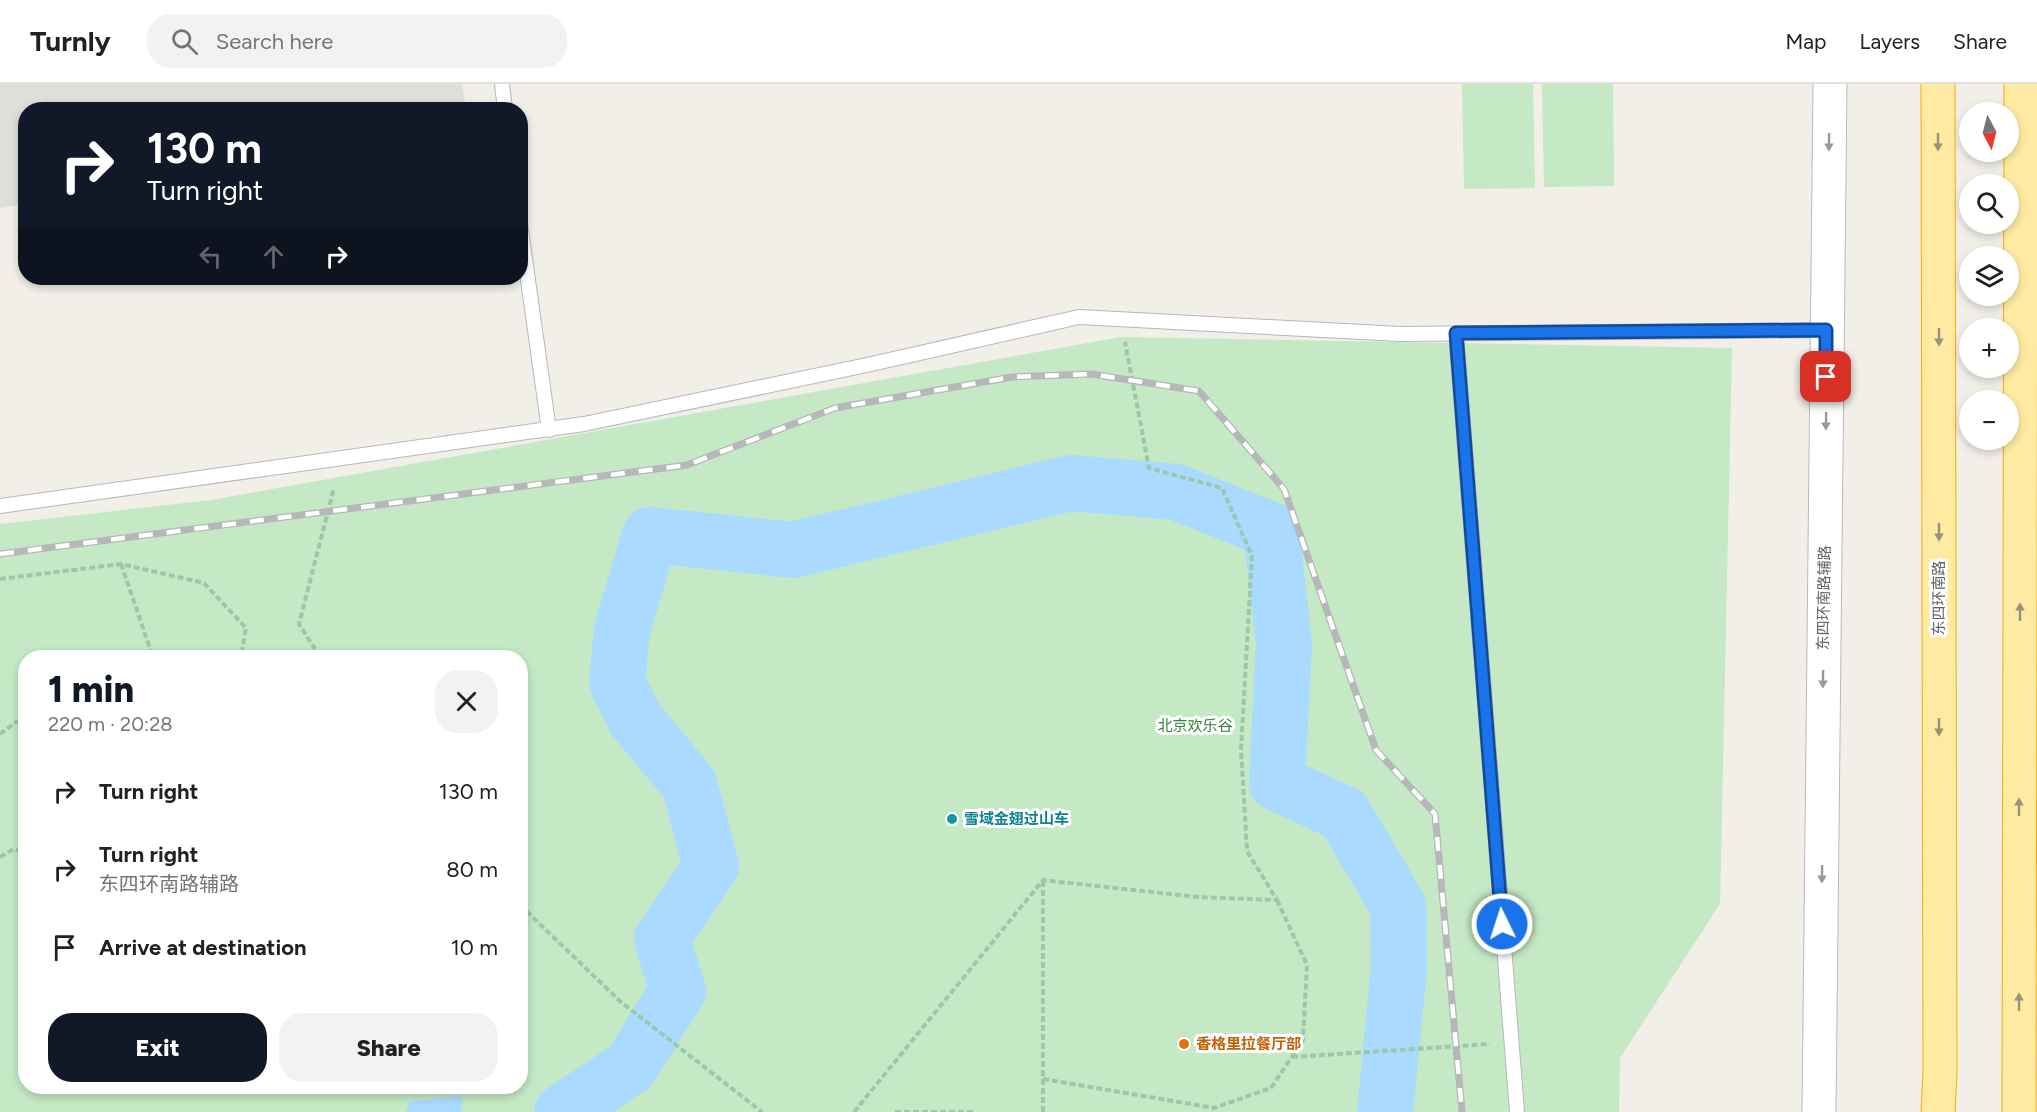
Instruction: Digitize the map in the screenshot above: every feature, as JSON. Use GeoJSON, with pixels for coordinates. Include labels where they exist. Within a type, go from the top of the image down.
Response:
{"type":"FeatureCollection","features":[{"type":"Feature","properties":{"kind":"highway","name":"东四环南路"},"geometry":{"type":"LineString","coordinates":[[1938,84],[1940,1073],[1938,1112]]}},
{"type":"Feature","properties":{"kind":"highway"},"geometry":{"type":"LineString","coordinates":[[2019,1112],[2021,84]]}},
{"type":"Feature","properties":{"kind":"main road","name":"东四环南路辅路"},"geometry":{"type":"LineString","coordinates":[[1820,1111],[1830,84]]}},
{"type":"Feature","properties":{"kind":"lane"},"geometry":{"type":"LineString","coordinates":[[502,84],[504,102]]}},
{"type":"Feature","properties":{"kind":"lane"},"geometry":{"type":"LineString","coordinates":[[528,280],[549,430]]}},
{"type":"Feature","properties":{"kind":"lane"},"geometry":{"type":"LineString","coordinates":[[0,506],[596,422],[867,365],[1078,316],[1400,334],[1826,330]]}},
{"type":"Feature","properties":{"kind":"lane"},"geometry":{"type":"LineString","coordinates":[[1456,333],[1517,1112]]}},
{"type":"Feature","properties":{"kind":"path"},"geometry":{"type":"LineString","coordinates":[[1043,1079],[1214,1108],[1271,1088],[1303,1040],[1307,965],[1277,900],[1246,851],[1241,749],[1252,556],[1222,488],[1149,468],[1121,319]]}},
{"type":"Feature","properties":{"kind":"path"},"geometry":{"type":"LineString","coordinates":[[316,650],[299,624],[334,488]]}},
{"type":"Feature","properties":{"kind":"path"},"geometry":{"type":"LineString","coordinates":[[121,564],[151,650]]}},
{"type":"Feature","properties":{"kind":"path"},"geometry":{"type":"LineString","coordinates":[[0,579],[121,564],[204,583],[246,628],[242,650]]}},
{"type":"Feature","properties":{"kind":"path"},"geometry":{"type":"LineString","coordinates":[[0,734],[18,722]]}},
{"type":"Feature","properties":{"kind":"path"},"geometry":{"type":"LineString","coordinates":[[0,857],[14,849],[18,850]]}},
{"type":"Feature","properties":{"kind":"path"},"geometry":{"type":"LineString","coordinates":[[1043,880],[1197,897],[1277,900]]}},
{"type":"Feature","properties":{"kind":"path"},"geometry":{"type":"LineString","coordinates":[[1043,880],[1043,1112]]}},
{"type":"Feature","properties":{"kind":"path"},"geometry":{"type":"LineString","coordinates":[[854,1112],[1043,880]]}},
{"type":"Feature","properties":{"kind":"path"},"geometry":{"type":"LineString","coordinates":[[528,913],[621,1002],[762,1112]]}},
{"type":"Feature","properties":{"kind":"path"},"geometry":{"type":"LineString","coordinates":[[1292,1057],[1512,1043]]}},
{"type":"Feature","properties":{"kind":"path"},"geometry":{"type":"LineString","coordinates":[[895,1112],[974,1112]]}},
{"type":"Feature","properties":{"kind":"shaded area"},"geometry":{"type":"Polygon","coordinates":[[[0,84],[462,84],[465,102],[18,102],[18,205],[0,208],[0,84]]]}},
{"type":"Feature","properties":{"kind":"green space"},"geometry":{"type":"Polygon","coordinates":[[[1462,84],[1533,84],[1535,188],[1464,189],[1462,84]]]}},
{"type":"Feature","properties":{"kind":"green space"},"geometry":{"type":"Polygon","coordinates":[[[1542,84],[1613,84],[1614,186],[1544,187],[1542,84]]]}},
{"type":"Feature","properties":{"kind":"green space","name":"北京欢乐谷"},"geometry":{"type":"Polygon","coordinates":[[[1121,337],[1732,348],[1720,904],[1620,1058],[1619,1112],[0,1112],[0,524],[211,500],[1121,337]]]}},
{"type":"Feature","properties":{"kind":"water"},"geometry":{"type":"Polygon","coordinates":[[[463,1096],[461,1112],[406,1112],[410,1101],[463,1096]]]}},
{"type":"Feature","properties":{"kind":"waterway"},"geometry":{"type":"LineString","coordinates":[[562,1112],[630,1067],[678,991],[662,939],[711,866],[689,784],[635,719],[617,682],[622,630],[650,535],[793,550],[1071,483],[1176,492],[1271,530],[1284,644],[1277,783],[1344,814],[1398,906],[1399,967],[1385,1112]]}},
{"type":"Feature","properties":{"kind":"railway"},"geometry":{"type":"LineString","coordinates":[[0,554],[687,465],[835,408],[1012,377],[1091,374],[1199,391],[1284,489],[1376,750],[1435,814],[1462,1112]]}},
{"type":"Feature","properties":{"kind":"place","name":"雪域金翅过山车"},"geometry":{"type":"Point","coordinates":[952,819]}},
{"type":"Feature","properties":{"kind":"place","name":"香格里拉餐厅部"},"geometry":{"type":"Point","coordinates":[1184,1044]}},
{"type":"Feature","properties":{"kind":"route"},"geometry":{"type":"LineString","coordinates":[[1502,924],[1456,333],[1826,330],[1826,377]]}}]}
